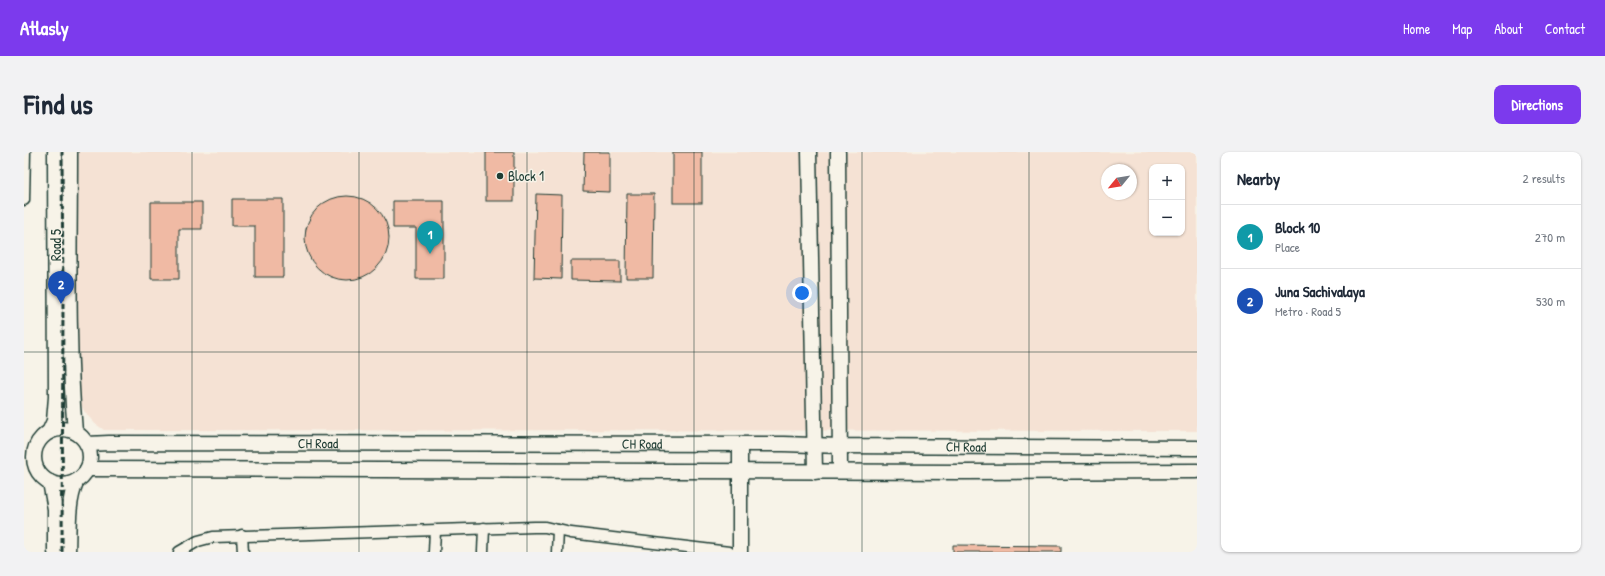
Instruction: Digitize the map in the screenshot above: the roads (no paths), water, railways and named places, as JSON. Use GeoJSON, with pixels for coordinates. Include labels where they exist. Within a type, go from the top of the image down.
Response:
{"type":"FeatureCollection","features":[{"type":"Feature","properties":{"kind":"street"},"geometry":{"type":"LineString","coordinates":[[24,200],[25,152]]}},
{"type":"Feature","properties":{"kind":"street","name":"Road 5"},"geometry":{"type":"LineString","coordinates":[[46,435],[54,421],[56,397],[55,152]]}},
{"type":"Feature","properties":{"kind":"street","name":"Road 5"},"geometry":{"type":"LineString","coordinates":[[70,152],[70,306],[72,400],[75,432]]}},
{"type":"Feature","properties":{"kind":"street"},"geometry":{"type":"LineString","coordinates":[[809,152],[815,472]]}},
{"type":"Feature","properties":{"kind":"street"},"geometry":{"type":"LineString","coordinates":[[838,152],[840,471]]}},
{"type":"Feature","properties":{"kind":"street"},"geometry":{"type":"LineString","coordinates":[[24,443],[58,429],[66,429],[75,432],[82,437],[87,444],[90,452],[90,461],[87,469],[76,482],[72,492],[69,509],[68,552]]}},
{"type":"Feature","properties":{"kind":"street"},"geometry":{"type":"LineString","coordinates":[[46,435],[37,444],[35,461],[31,470],[43,476],[50,482],[58,484],[76,482]]}},
{"type":"Feature","properties":{"kind":"street","name":"CH Road"},"geometry":{"type":"LineString","coordinates":[[87,444],[814,444],[840,446],[1197,448]]}},
{"type":"Feature","properties":{"kind":"street"},"geometry":{"type":"LineString","coordinates":[[740,444],[740,552]]}},
{"type":"Feature","properties":{"kind":"street","name":"CH Road"},"geometry":{"type":"LineString","coordinates":[[87,469],[815,472],[1197,471]]}},
{"type":"Feature","properties":{"kind":"street"},"geometry":{"type":"LineString","coordinates":[[50,482],[55,509],[55,552]]}},
{"type":"Feature","properties":{"kind":"street"},"geometry":{"type":"LineString","coordinates":[[179,552],[198,541],[213,537],[242,535],[546,527],[571,533],[729,552]]}},
{"type":"Feature","properties":{"kind":"street"},"geometry":{"type":"LineString","coordinates":[[483,552],[484,528]]}},
{"type":"Feature","properties":{"kind":"street"},"geometry":{"type":"LineString","coordinates":[[557,552],[558,530]]}},
{"type":"Feature","properties":{"kind":"street"},"geometry":{"type":"LineString","coordinates":[[434,552],[436,531]]}},
{"type":"Feature","properties":{"kind":"street"},"geometry":{"type":"LineString","coordinates":[[242,535],[243,552]]}},
{"type":"Feature","properties":{"kind":"railway"},"geometry":{"type":"LineString","coordinates":[[62,152],[62,552]]}},
{"type":"Feature","properties":{"kind":"place","name":"Block 1"},"geometry":{"type":"Point","coordinates":[500,176]}},
{"type":"Feature","properties":{"kind":"place","name":"Block 10"},"geometry":{"type":"Point","coordinates":[430,254]}},
{"type":"Feature","properties":{"kind":"place","name":"Juna Sachivalaya"},"geometry":{"type":"Point","coordinates":[61,304]}}]}
